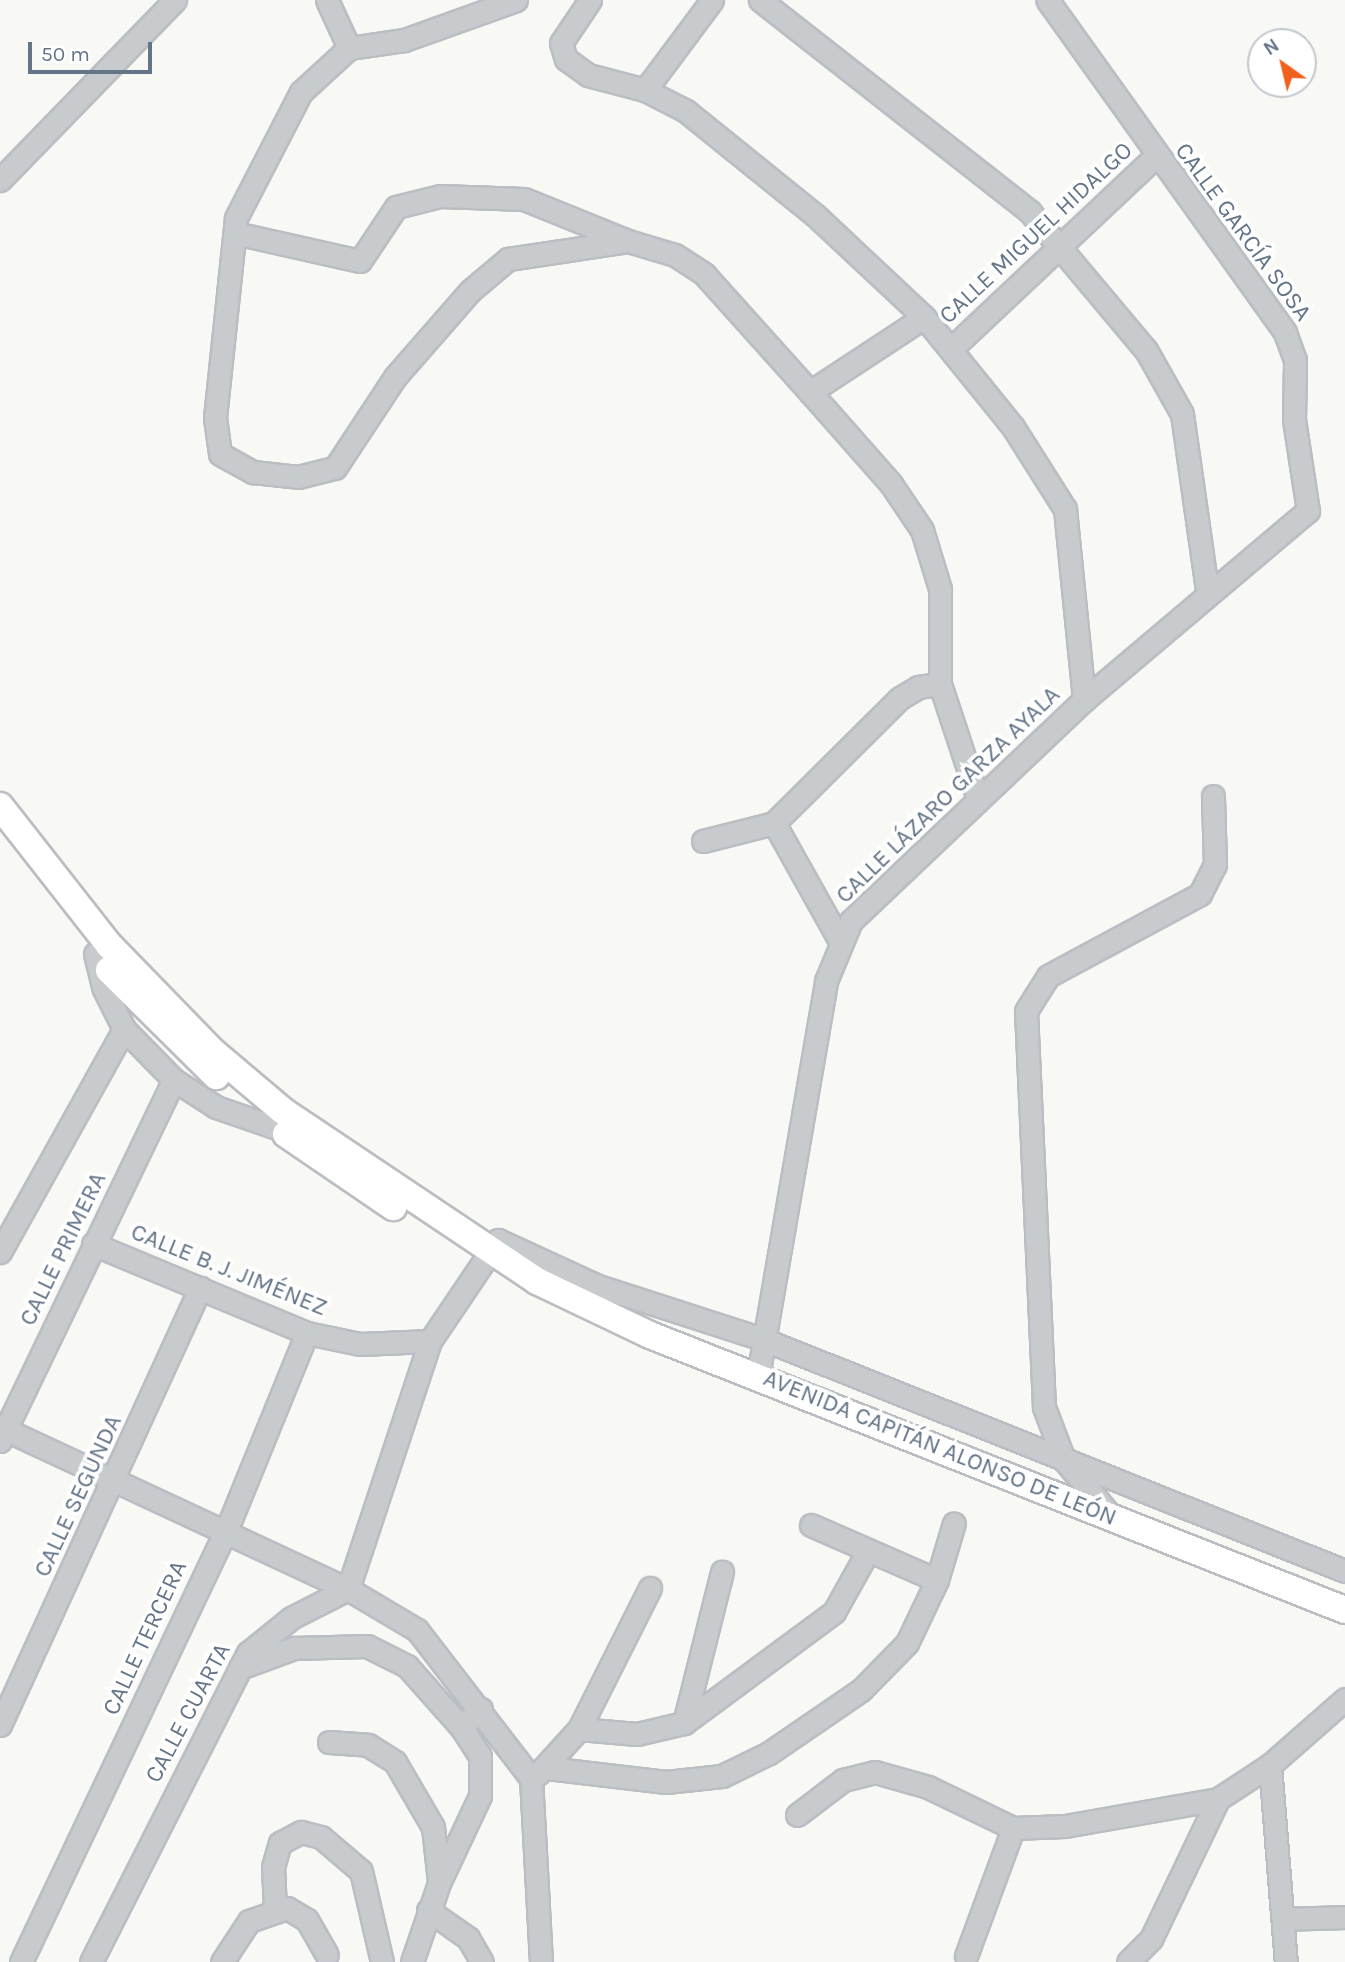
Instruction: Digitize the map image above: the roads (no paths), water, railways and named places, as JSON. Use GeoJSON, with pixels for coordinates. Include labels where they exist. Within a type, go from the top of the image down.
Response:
{"type":"FeatureCollection","features":[{"type":"Feature","properties":{"kind":"main road","name":"AVENIDA CAPITÁN ALONSO DE LEÓN"},"geometry":{"type":"LineString","coordinates":[[0,806],[109,945],[212,1051],[283,1111],[485,1254]]}},
{"type":"Feature","properties":{"kind":"main road","name":"AVENIDA CAPITÁN ALONSO DE LEÓN"},"geometry":{"type":"LineString","coordinates":[[0,831],[95,954],[148,1015],[280,1129],[330,1167],[485,1254],[600,1314],[1345,1610]]}},
{"type":"Feature","properties":{"kind":"street"},"geometry":{"type":"LineString","coordinates":[[0,180],[175,0]]}},
{"type":"Feature","properties":{"kind":"street"},"geometry":{"type":"LineString","coordinates":[[327,0],[349,48]]}},
{"type":"Feature","properties":{"kind":"street"},"geometry":{"type":"LineString","coordinates":[[516,0],[404,40],[349,48],[301,92],[239,203],[215,418],[220,454],[253,472],[311,478],[344,458],[395,377],[490,271],[524,253],[628,241]]}},
{"type":"Feature","properties":{"kind":"street"},"geometry":{"type":"LineString","coordinates":[[590,0],[561,43],[572,64],[645,90],[700,120],[866,259],[952,348],[1013,427],[1065,509],[1084,700]]}},
{"type":"Feature","properties":{"kind":"street"},"geometry":{"type":"LineString","coordinates":[[645,90],[712,0]]}},
{"type":"Feature","properties":{"kind":"street"},"geometry":{"type":"LineString","coordinates":[[760,0],[1004,190],[1059,241],[1172,391],[1187,439],[1207,590]]}},
{"type":"Feature","properties":{"kind":"street","name":"CALLE GARCÍA SOSA"},"geometry":{"type":"LineString","coordinates":[[1053,3],[1156,156],[1290,341],[1309,503],[1300,524]]}},
{"type":"Feature","properties":{"kind":"street","name":"CALLE MIGUEL HIDALGO"},"geometry":{"type":"LineString","coordinates":[[952,348],[1059,241],[1156,156]]}},
{"type":"Feature","properties":{"kind":"street"},"geometry":{"type":"LineString","coordinates":[[235,233],[359,261],[396,207],[440,196],[524,199],[694,265],[891,484],[922,530],[940,589],[940,684],[978,799]]}},
{"type":"Feature","properties":{"kind":"street","name":"CALLE MIGUEL HIDALGO"},"geometry":{"type":"LineString","coordinates":[[810,392],[924,317]]}},
{"type":"Feature","properties":{"kind":"street","name":"CALLE LÁZARO GARZA AYALA"},"geometry":{"type":"LineString","coordinates":[[758,1376],[826,981],[840,941],[872,898],[1084,700],[1207,590],[1300,524]]}},
{"type":"Feature","properties":{"kind":"street"},"geometry":{"type":"LineString","coordinates":[[703,841],[774,823],[900,698],[940,684]]}},
{"type":"Feature","properties":{"kind":"street"},"geometry":{"type":"LineString","coordinates":[[1111,1516],[1063,1460],[1044,1407],[1028,999],[1048,976],[1200,894],[1215,865],[1213,796]]}},
{"type":"Feature","properties":{"kind":"street"},"geometry":{"type":"LineString","coordinates":[[774,823],[840,941]]}},
{"type":"Feature","properties":{"kind":"street"},"geometry":{"type":"LineString","coordinates":[[95,954],[103,987],[124,1029],[174,1080],[216,1107],[280,1129]]}},
{"type":"Feature","properties":{"kind":"street"},"geometry":{"type":"LineString","coordinates":[[0,1252],[124,1029]]}},
{"type":"Feature","properties":{"kind":"street","name":"CALLE PRIMERA"},"geometry":{"type":"LineString","coordinates":[[2,1433],[174,1080]]}},
{"type":"Feature","properties":{"kind":"street"},"geometry":{"type":"LineString","coordinates":[[348,1589],[430,1341],[485,1254],[498,1240],[522,1248],[598,1286],[765,1340],[1345,1571]]}},
{"type":"Feature","properties":{"kind":"street","name":"CALLE B. J. JIMÉNEZ"},"geometry":{"type":"LineString","coordinates":[[93,1244],[307,1333],[360,1344],[430,1341]]}},
{"type":"Feature","properties":{"kind":"street","name":"CALLE SEGUNDA"},"geometry":{"type":"LineString","coordinates":[[0,1725],[117,1478],[200,1289]]}},
{"type":"Feature","properties":{"kind":"street","name":"CALLE TERCERA"},"geometry":{"type":"LineString","coordinates":[[21,1962],[226,1531],[307,1333]]}},
{"type":"Feature","properties":{"kind":"street"},"geometry":{"type":"LineString","coordinates":[[2,1433],[117,1478],[402,1617],[539,1773],[666,1782],[742,1768],[806,1730],[887,1668],[920,1623],[937,1580],[954,1523]]}},
{"type":"Feature","properties":{"kind":"street"},"geometry":{"type":"LineString","coordinates":[[811,1525],[937,1580]]}},
{"type":"Feature","properties":{"kind":"street"},"geometry":{"type":"LineString","coordinates":[[579,1729],[637,1734],[684,1723],[834,1612],[868,1551]]}},
{"type":"Feature","properties":{"kind":"street"},"geometry":{"type":"LineString","coordinates":[[684,1723],[722,1572]]}},
{"type":"Feature","properties":{"kind":"street"},"geometry":{"type":"LineString","coordinates":[[538,1957],[539,1773],[579,1729],[650,1588]]}},
{"type":"Feature","properties":{"kind":"street","name":"CALLE CUARTA"},"geometry":{"type":"LineString","coordinates":[[91,1962],[240,1668],[266,1633],[348,1589]]}},
{"type":"Feature","properties":{"kind":"street"},"geometry":{"type":"LineString","coordinates":[[240,1668],[294,1647],[344,1643],[383,1650],[407,1665],[461,1727],[480,1755],[480,1796],[439,1883],[412,1962]]}},
{"type":"Feature","properties":{"kind":"street"},"geometry":{"type":"LineString","coordinates":[[797,1815],[843,1780],[875,1772],[928,1787],[1013,1828],[1065,1826],[1218,1799],[1270,1765],[1345,1699]]}},
{"type":"Feature","properties":{"kind":"street"},"geometry":{"type":"LineString","coordinates":[[461,1727],[481,1709]]}},
{"type":"Feature","properties":{"kind":"street"},"geometry":{"type":"LineString","coordinates":[[329,1742],[368,1745],[395,1762],[433,1827],[439,1883]]}},
{"type":"Feature","properties":{"kind":"street"},"geometry":{"type":"LineString","coordinates":[[1270,1765],[1286,1962]]}},
{"type":"Feature","properties":{"kind":"street"},"geometry":{"type":"LineString","coordinates":[[1128,1962],[1151,1939],[1218,1799]]}},
{"type":"Feature","properties":{"kind":"street"},"geometry":{"type":"LineString","coordinates":[[966,1956],[1013,1828]]}},
{"type":"Feature","properties":{"kind":"street"},"geometry":{"type":"LineString","coordinates":[[275,1909],[273,1867],[280,1843],[301,1832],[321,1837],[361,1871],[382,1962]]}},
{"type":"Feature","properties":{"kind":"street"},"geometry":{"type":"LineString","coordinates":[[222,1962],[237,1931],[275,1909],[300,1912],[327,1955]]}},
{"type":"Feature","properties":{"kind":"street"},"geometry":{"type":"LineString","coordinates":[[428,1910],[468,1938],[482,1962]]}},
{"type":"Feature","properties":{"kind":"street"},"geometry":{"type":"LineString","coordinates":[[1283,1919],[1345,1917]]}},
{"type":"Feature","properties":{"kind":"street"},"geometry":{"type":"LineString","coordinates":[[1151,1939],[1153,1962]]}}]}
